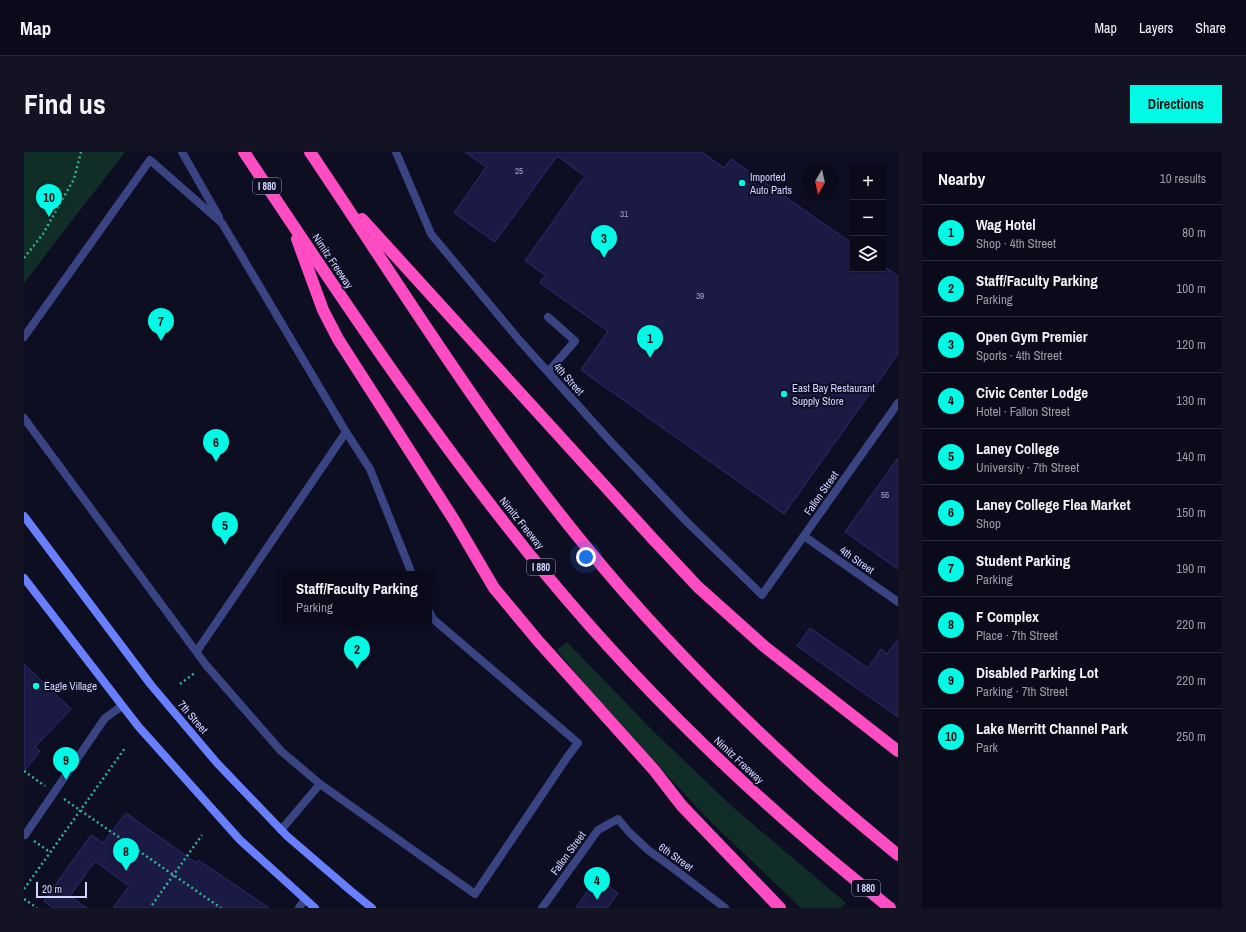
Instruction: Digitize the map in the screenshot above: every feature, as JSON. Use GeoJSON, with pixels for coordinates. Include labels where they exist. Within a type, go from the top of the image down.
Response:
{"type":"FeatureCollection","features":[{"type":"Feature","properties":{"kind":"highway","name":"Nimitz Freeway"},"geometry":{"type":"LineString","coordinates":[[244,152],[388,364],[435,430],[502,520],[548,577],[622,661],[721,761],[781,816],[890,908]]}},
{"type":"Feature","properties":{"kind":"highway"},"geometry":{"type":"LineString","coordinates":[[310,152],[466,388],[534,482],[582,542],[652,623],[727,701],[797,768],[898,855]]}},
{"type":"Feature","properties":{"kind":"highway"},"geometry":{"type":"LineString","coordinates":[[336,190],[652,539],[698,587],[765,647],[898,751]]}},
{"type":"Feature","properties":{"kind":"highway"},"geometry":{"type":"LineString","coordinates":[[290,221],[323,310],[338,339],[454,520],[494,588],[538,642],[654,770],[682,806],[780,908]]}},
{"type":"Feature","properties":{"kind":"main road","name":"7th Street"},"geometry":{"type":"LineString","coordinates":[[24,516],[151,685],[217,763],[281,830],[350,892],[372,908]]}},
{"type":"Feature","properties":{"kind":"main road"},"geometry":{"type":"LineString","coordinates":[[24,578],[138,726],[240,840],[315,908]]}},
{"type":"Feature","properties":{"kind":"street"},"geometry":{"type":"LineString","coordinates":[[182,152],[222,223],[346,432],[370,469],[411,571]]}},
{"type":"Feature","properties":{"kind":"street","name":"4th Street"},"geometry":{"type":"LineString","coordinates":[[396,152],[431,234],[520,341],[611,442],[686,521],[762,595]]}},
{"type":"Feature","properties":{"kind":"street"},"geometry":{"type":"LineString","coordinates":[[24,337],[150,160],[222,223]]}},
{"type":"Feature","properties":{"kind":"street"},"geometry":{"type":"LineString","coordinates":[[548,317],[575,341],[548,372]]}},
{"type":"Feature","properties":{"kind":"street","name":"Fallon Street"},"geometry":{"type":"LineString","coordinates":[[762,595],[898,403]]}},
{"type":"Feature","properties":{"kind":"street"},"geometry":{"type":"LineString","coordinates":[[24,418],[206,665],[281,751],[320,784],[475,894],[578,743],[432,619]]}},
{"type":"Feature","properties":{"kind":"street"},"geometry":{"type":"LineString","coordinates":[[197,652],[346,432]]}},
{"type":"Feature","properties":{"kind":"street","name":"4th Street"},"geometry":{"type":"LineString","coordinates":[[804,536],[898,602]]}},
{"type":"Feature","properties":{"kind":"street"},"geometry":{"type":"LineString","coordinates":[[25,835],[105,718],[122,706]]}},
{"type":"Feature","properties":{"kind":"street"},"geometry":{"type":"LineString","coordinates":[[281,830],[320,784]]}},
{"type":"Feature","properties":{"kind":"street","name":"Fallon Street"},"geometry":{"type":"LineString","coordinates":[[542,908],[598,830],[618,819]]}},
{"type":"Feature","properties":{"kind":"street","name":"6th Street"},"geometry":{"type":"LineString","coordinates":[[618,819],[648,850],[725,908]]}},
{"type":"Feature","properties":{"kind":"street"},"geometry":{"type":"LineString","coordinates":[[299,908],[305,899]]}},
{"type":"Feature","properties":{"kind":"path"},"geometry":{"type":"LineString","coordinates":[[24,258],[43,234],[74,179],[81,152]]}},
{"type":"Feature","properties":{"kind":"path"},"geometry":{"type":"LineString","coordinates":[[180,684],[206,665]]}},
{"type":"Feature","properties":{"kind":"path"},"geometry":{"type":"LineString","coordinates":[[24,889],[125,748]]}},
{"type":"Feature","properties":{"kind":"path"},"geometry":{"type":"LineString","coordinates":[[24,771],[221,908]]}},
{"type":"Feature","properties":{"kind":"path"},"geometry":{"type":"LineString","coordinates":[[25,835],[50,852]]}},
{"type":"Feature","properties":{"kind":"path"},"geometry":{"type":"LineString","coordinates":[[152,904],[202,835]]}},
{"type":"Feature","properties":{"kind":"path"},"geometry":{"type":"LineString","coordinates":[[24,899],[37,908]]}},
{"type":"Feature","properties":{"kind":"green space"},"geometry":{"type":"Polygon","coordinates":[[[24,152],[125,152],[24,283],[24,152]]]}},
{"type":"Feature","properties":{"kind":"green space"},"geometry":{"type":"Polygon","coordinates":[[[567,642],[655,733],[735,809],[846,903],[841,908],[801,908],[712,823],[610,715],[557,650],[567,642]]]}},
{"type":"Feature","properties":{"kind":"building"},"geometry":{"type":"Polygon","coordinates":[[[465,152],[702,152],[724,168],[731,159],[850,242],[850,272],[886,272],[886,269],[888,269],[898,276],[898,354],[784,514],[581,370],[608,331],[540,283],[545,275],[525,261],[585,176],[557,156],[495,242],[454,213],[486,167],[465,152]]]}},
{"type":"Feature","properties":{"kind":"building"},"geometry":{"type":"Polygon","coordinates":[[[898,458],[898,569],[845,532],[898,458]]]}},
{"type":"Feature","properties":{"kind":"building"},"geometry":{"type":"Polygon","coordinates":[[[810,628],[868,668],[881,649],[887,654],[898,639],[898,717],[797,646],[810,628]]]}},
{"type":"Feature","properties":{"kind":"building","name":"Eagle Village"},"geometry":{"type":"Polygon","coordinates":[[[24,664],[71,709],[35,747],[40,751],[24,772],[24,664]]]}},
{"type":"Feature","properties":{"kind":"building"},"geometry":{"type":"Polygon","coordinates":[[[126,813],[196,863],[198,860],[269,908],[113,908],[129,886],[95,861],[70,896],[87,908],[53,908],[44,901],[91,835],[103,843],[126,813]]]}},
{"type":"Feature","properties":{"kind":"building"},"geometry":{"type":"Polygon","coordinates":[[[596,878],[618,893],[607,908],[576,908],[596,878]]]}},
{"type":"Feature","properties":{"kind":"place","name":"Imported Auto Parts"},"geometry":{"type":"Point","coordinates":[742,183]}},
{"type":"Feature","properties":{"kind":"place","name":"Lake Merritt Channel Park"},"geometry":{"type":"Point","coordinates":[49,217]}},
{"type":"Feature","properties":{"kind":"place","name":"Open Gym Premier"},"geometry":{"type":"Point","coordinates":[604,258]}},
{"type":"Feature","properties":{"kind":"place","name":"Student Parking"},"geometry":{"type":"Point","coordinates":[161,341]}},
{"type":"Feature","properties":{"kind":"place","name":"Wag Hotel"},"geometry":{"type":"Point","coordinates":[650,358]}},
{"type":"Feature","properties":{"kind":"place","name":"East Bay Restaurant Supply Store"},"geometry":{"type":"Point","coordinates":[784,394]}},
{"type":"Feature","properties":{"kind":"place","name":"Laney College Flea Market"},"geometry":{"type":"Point","coordinates":[216,462]}},
{"type":"Feature","properties":{"kind":"place","name":"Laney College"},"geometry":{"type":"Point","coordinates":[225,545]}},
{"type":"Feature","properties":{"kind":"place","name":"Staff/Faculty Parking"},"geometry":{"type":"Point","coordinates":[357,669]}},
{"type":"Feature","properties":{"kind":"place","name":"Eagle Village"},"geometry":{"type":"Point","coordinates":[36,686]}},
{"type":"Feature","properties":{"kind":"place","name":"Disabled Parking Lot"},"geometry":{"type":"Point","coordinates":[66,780]}},
{"type":"Feature","properties":{"kind":"place","name":"F Complex"},"geometry":{"type":"Point","coordinates":[126,871]}},
{"type":"Feature","properties":{"kind":"place","name":"Civic Center Lodge"},"geometry":{"type":"Point","coordinates":[597,900]}}]}
